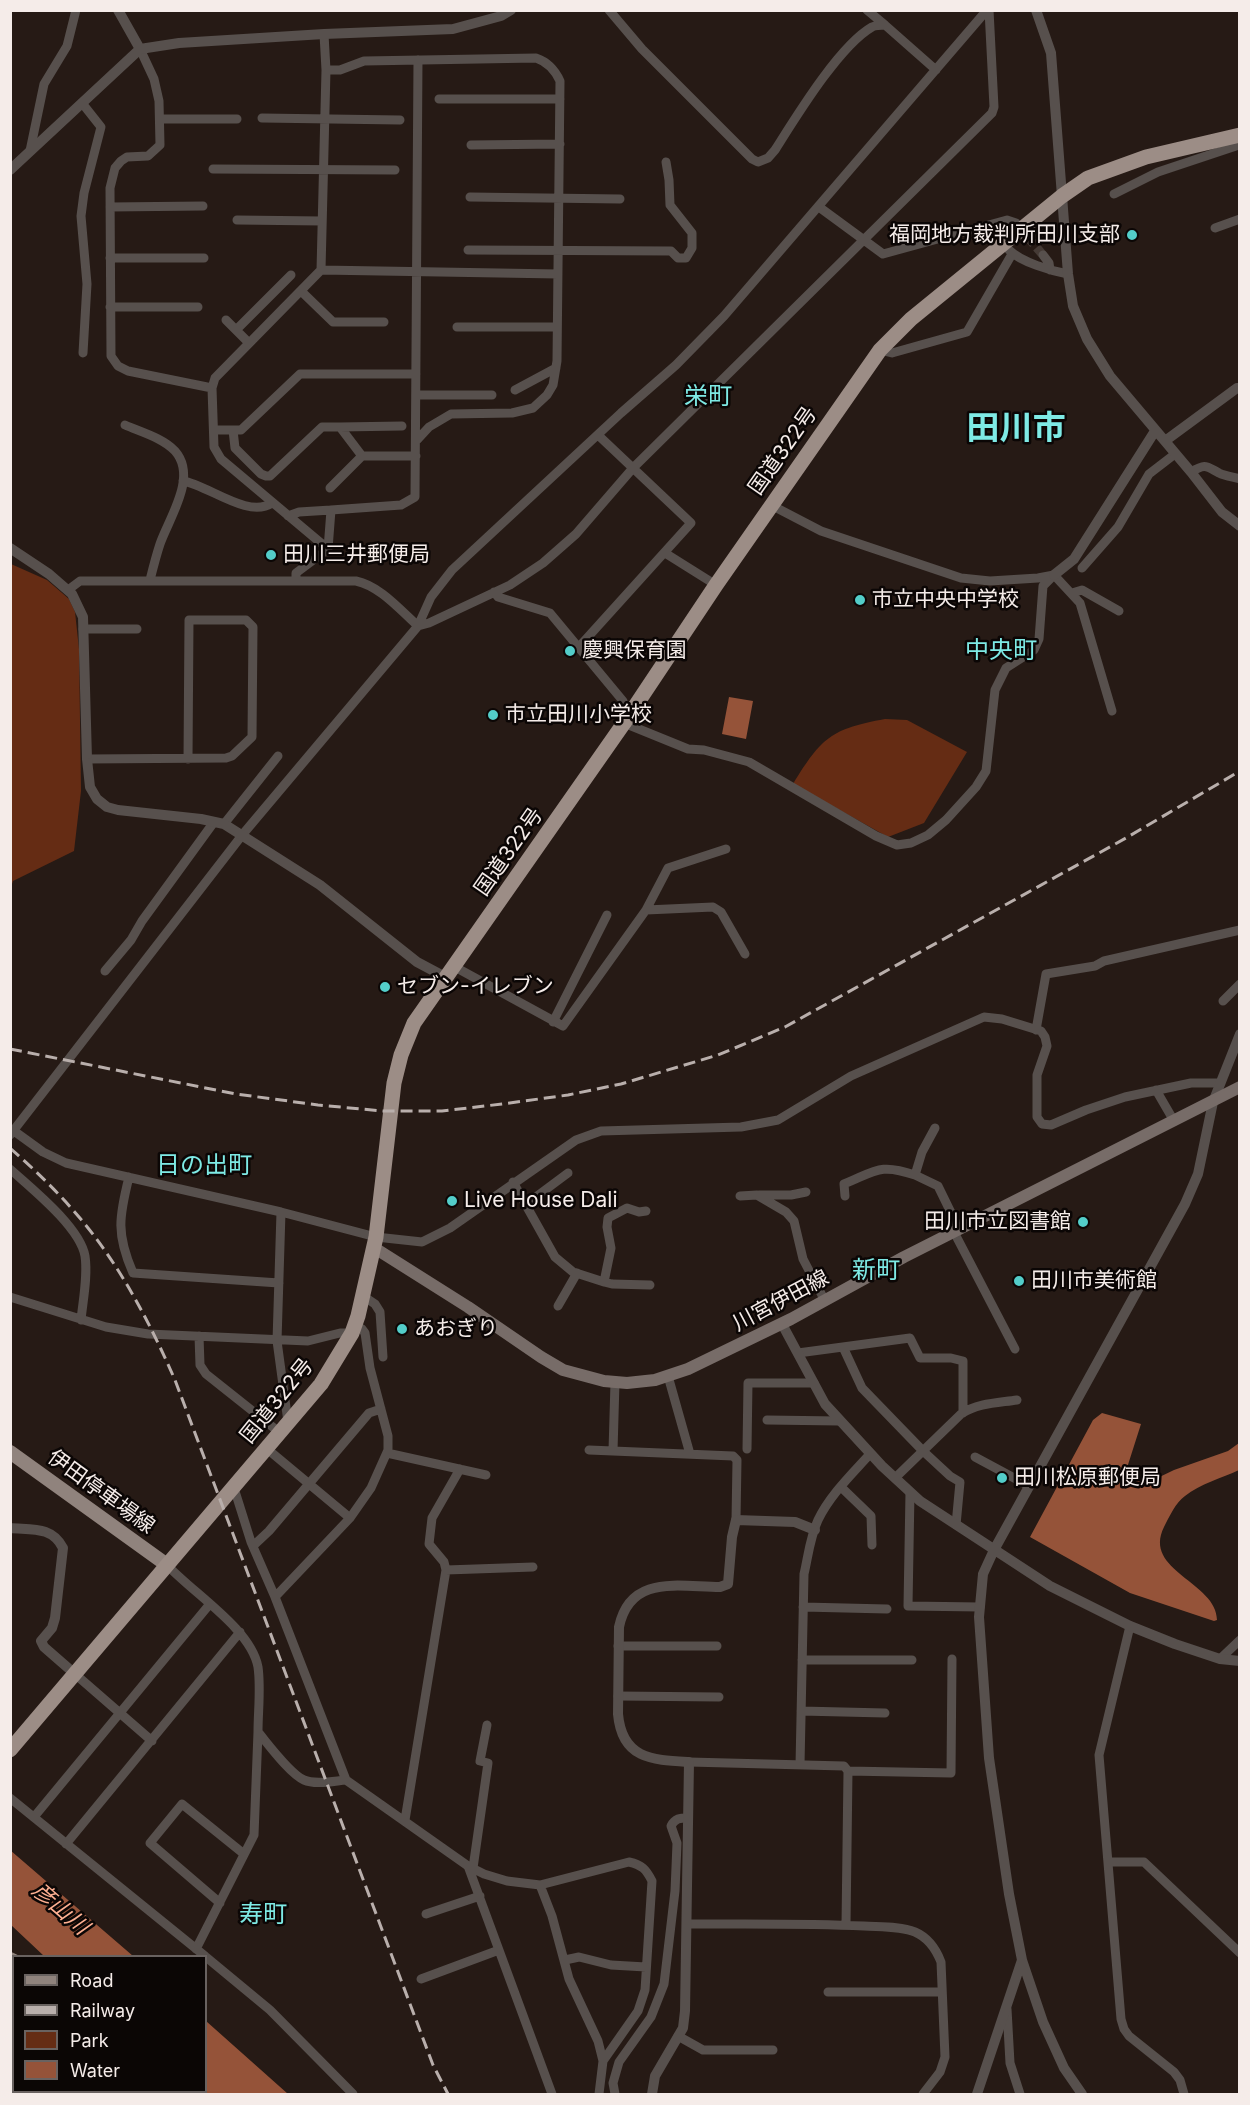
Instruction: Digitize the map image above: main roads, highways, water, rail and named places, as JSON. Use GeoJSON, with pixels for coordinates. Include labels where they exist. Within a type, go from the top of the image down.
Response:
{"type":"FeatureCollection","features":[{"type":"Feature","properties":{"kind":"highway","name":"国道322号"},"geometry":{"type":"LineString","coordinates":[[10,1750],[321,1384],[353,1329],[363,1296],[374,1242],[394,1083],[401,1054],[414,1023],[451,973],[771,505],[880,350],[911,319],[1008,249],[1062,196],[1088,178],[1146,157],[1238,142]]}},
{"type":"Feature","properties":{"kind":"main road","name":"川宮伊田線"},"geometry":{"type":"LineString","coordinates":[[374,1242],[563,1370],[604,1381],[655,1380],[705,1361],[782,1324],[956,1230],[1239,1087]]}},
{"type":"Feature","properties":{"kind":"main road","name":"伊田停車場線"},"geometry":{"type":"LineString","coordinates":[[10,1452],[167,1565]]}},
{"type":"Feature","properties":{"kind":"water"},"geometry":{"type":"Polygon","coordinates":[[[729,697],[753,701],[746,739],[722,734],[729,697]]]}},
{"type":"Feature","properties":{"kind":"water"},"geometry":{"type":"Polygon","coordinates":[[[1102,1413],[1141,1424],[1126,1471],[1147,1483],[1174,1470],[1228,1451],[1239,1443],[1239,1470],[1197,1488],[1182,1499],[1166,1523],[1160,1542],[1163,1555],[1171,1566],[1206,1596],[1214,1607],[1217,1620],[1214,1621],[1130,1593],[1030,1537],[1093,1420],[1102,1413]]]}},
{"type":"Feature","properties":{"kind":"water","name":"彦山川"},"geometry":{"type":"Polygon","coordinates":[[[10,1850],[132,1955],[43,1955],[11,1925],[10,1850]]]}},
{"type":"Feature","properties":{"kind":"water"},"geometry":{"type":"Polygon","coordinates":[[[207,2022],[288,2094],[191,2093],[207,2093],[207,2022]]]}},
{"type":"Feature","properties":{"kind":"tunnel"},"geometry":{"type":"LineString","coordinates":[[1019,227],[1043,255]]}},
{"type":"Feature","properties":{"kind":"railway"},"geometry":{"type":"LineString","coordinates":[[10,1049],[236,1094],[383,1111],[442,1111],[568,1095],[621,1084],[718,1055],[785,1027],[1126,838],[1240,771]]}},
{"type":"Feature","properties":{"kind":"railway"},"geometry":{"type":"LineString","coordinates":[[10,1148],[55,1190],[94,1235],[133,1295],[175,1380],[433,2065],[448,2094]]}},
{"type":"Feature","properties":{"kind":"place","name":"福岡地方裁判所田川支部"},"geometry":{"type":"Point","coordinates":[1132,235]}},
{"type":"Feature","properties":{"kind":"place","name":"田川三井郵便局"},"geometry":{"type":"Point","coordinates":[271,555]}},
{"type":"Feature","properties":{"kind":"place","name":"市立中央中学校"},"geometry":{"type":"Point","coordinates":[860,600]}},
{"type":"Feature","properties":{"kind":"place","name":"慶興保育園"},"geometry":{"type":"Point","coordinates":[570,651]}},
{"type":"Feature","properties":{"kind":"place","name":"市立田川小学校"},"geometry":{"type":"Point","coordinates":[493,715]}},
{"type":"Feature","properties":{"kind":"place","name":"セブン-イレブン"},"geometry":{"type":"Point","coordinates":[385,987]}},
{"type":"Feature","properties":{"kind":"place","name":"Live House Dali"},"geometry":{"type":"Point","coordinates":[452,1201]}},
{"type":"Feature","properties":{"kind":"place","name":"田川市立図書館"},"geometry":{"type":"Point","coordinates":[1083,1222]}},
{"type":"Feature","properties":{"kind":"place","name":"田川市美術館"},"geometry":{"type":"Point","coordinates":[1019,1281]}},
{"type":"Feature","properties":{"kind":"place","name":"あおぎり"},"geometry":{"type":"Point","coordinates":[402,1329]}},
{"type":"Feature","properties":{"kind":"place","name":"田川松原郵便局"},"geometry":{"type":"Point","coordinates":[1002,1478]}},
{"type":"Feature","properties":{"kind":"district","name":"栄町"},"geometry":{"type":"Point","coordinates":[708,397]}},
{"type":"Feature","properties":{"kind":"district","name":"田川市"},"geometry":{"type":"Point","coordinates":[1016,429]}},
{"type":"Feature","properties":{"kind":"district","name":"中央町"},"geometry":{"type":"Point","coordinates":[1001,651]}},
{"type":"Feature","properties":{"kind":"district","name":"日の出町"},"geometry":{"type":"Point","coordinates":[204,1166]}},
{"type":"Feature","properties":{"kind":"district","name":"新町"},"geometry":{"type":"Point","coordinates":[876,1271]}},
{"type":"Feature","properties":{"kind":"district","name":"寿町"},"geometry":{"type":"Point","coordinates":[263,1915]}}]}
